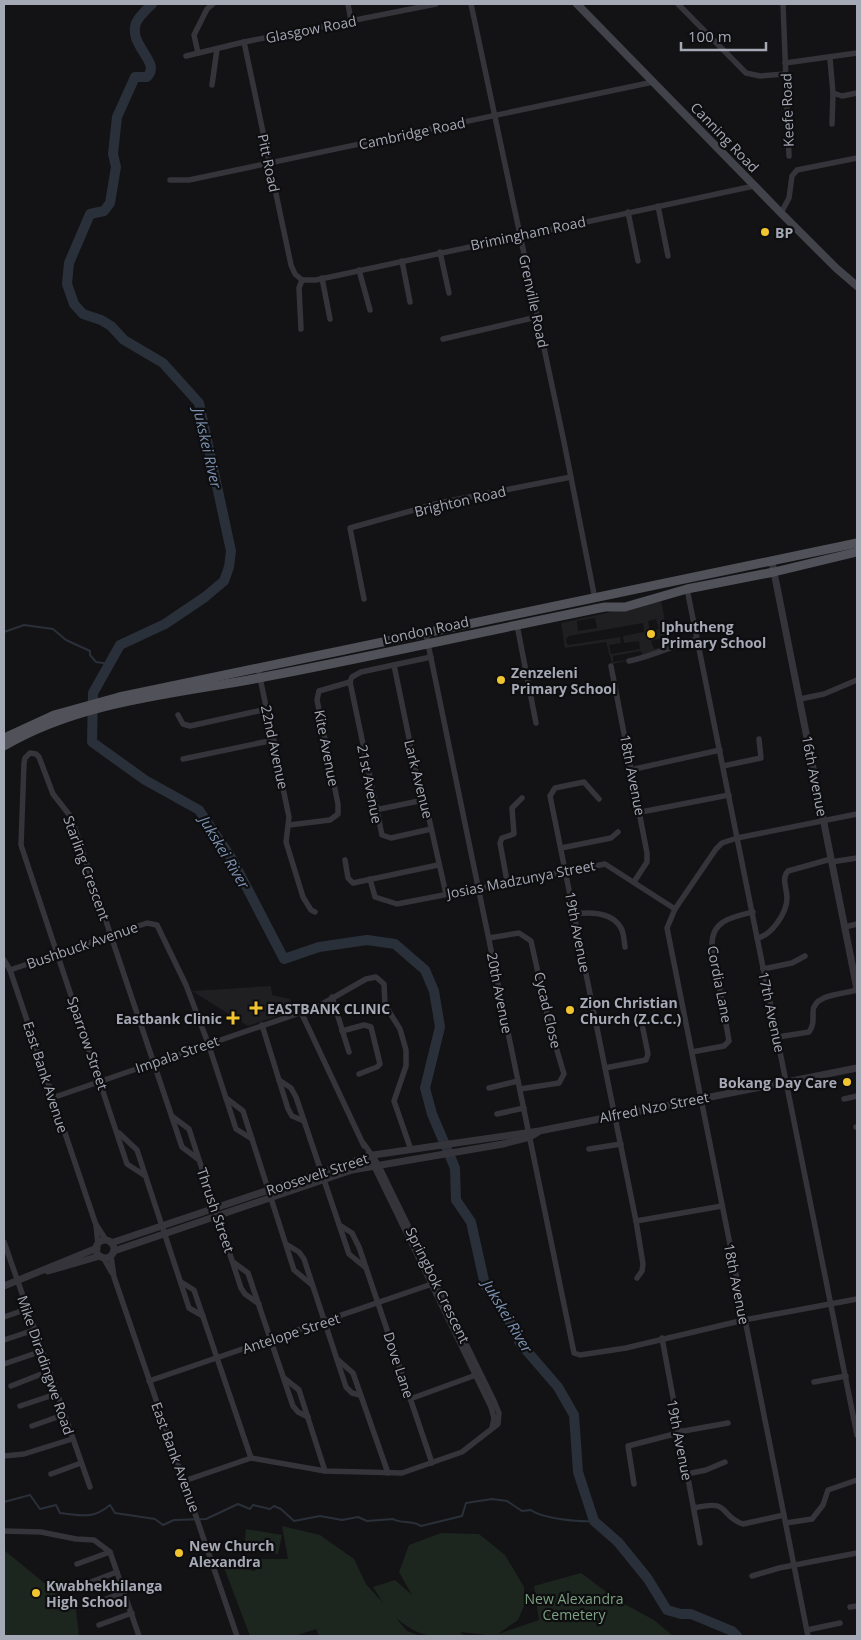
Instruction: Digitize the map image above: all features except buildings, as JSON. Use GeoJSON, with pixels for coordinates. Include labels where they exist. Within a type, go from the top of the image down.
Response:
{"type":"FeatureCollection","features":[{"type":"Feature","properties":{"kind":"main road","name":"Canning Road"},"geometry":{"type":"LineString","coordinates":[[576,4],[754,186],[836,268],[857,286]]}},
{"type":"Feature","properties":{"kind":"main road","name":"London Road"},"geometry":{"type":"LineString","coordinates":[[259,673],[426,634],[857,544]]}},
{"type":"Feature","properties":{"kind":"main road","name":"London Road"},"geometry":{"type":"LineString","coordinates":[[4,738],[47,717],[85,705],[118,701],[259,673],[428,644],[605,607],[625,607],[687,589],[774,572],[857,552]]}},
{"type":"Feature","properties":{"kind":"main road","name":"London Road"},"geometry":{"type":"LineString","coordinates":[[4,746],[28,733],[118,701]]}},
{"type":"Feature","properties":{"kind":"street"},"geometry":{"type":"LineString","coordinates":[[198,53],[194,35],[207,9],[213,4]]}},
{"type":"Feature","properties":{"kind":"street"},"geometry":{"type":"LineString","coordinates":[[348,4],[351,21]]}},
{"type":"Feature","properties":{"kind":"street","name":"Glasgow Road"},"geometry":{"type":"LineString","coordinates":[[186,56],[244,42],[436,4]]}},
{"type":"Feature","properties":{"kind":"street","name":"Grenville Road"},"geometry":{"type":"LineString","coordinates":[[471,4],[595,599]]}},
{"type":"Feature","properties":{"kind":"street"},"geometry":{"type":"LineString","coordinates":[[678,4],[746,73],[760,76],[786,74]]}},
{"type":"Feature","properties":{"kind":"street"},"geometry":{"type":"LineString","coordinates":[[683,9],[688,4]]}},
{"type":"Feature","properties":{"kind":"street","name":"Keefe Road"},"geometry":{"type":"LineString","coordinates":[[783,4],[789,156]]}},
{"type":"Feature","properties":{"kind":"street","name":"Pitt Road"},"geometry":{"type":"LineString","coordinates":[[244,42],[291,265],[295,274],[302,280]]}},
{"type":"Feature","properties":{"kind":"street"},"geometry":{"type":"LineString","coordinates":[[212,85],[217,49]]}},
{"type":"Feature","properties":{"kind":"street"},"geometry":{"type":"LineString","coordinates":[[785,64],[830,59],[857,53]]}},
{"type":"Feature","properties":{"kind":"street"},"geometry":{"type":"LineString","coordinates":[[830,59],[833,93],[832,124]]}},
{"type":"Feature","properties":{"kind":"street","name":"Cambridge Road"},"geometry":{"type":"LineString","coordinates":[[170,180],[184,181],[653,82]]}},
{"type":"Feature","properties":{"kind":"street"},"geometry":{"type":"LineString","coordinates":[[833,93],[842,96],[857,94]]}},
{"type":"Feature","properties":{"kind":"street"},"geometry":{"type":"LineString","coordinates":[[781,213],[789,198],[791,179],[798,170],[857,158]]}},
{"type":"Feature","properties":{"kind":"street","name":"Brimingham Road"},"geometry":{"type":"LineString","coordinates":[[302,280],[322,278],[754,186]]}},
{"type":"Feature","properties":{"kind":"street"},"geometry":{"type":"LineString","coordinates":[[658,206],[668,256]]}},
{"type":"Feature","properties":{"kind":"street"},"geometry":{"type":"LineString","coordinates":[[628,212],[638,261]]}},
{"type":"Feature","properties":{"kind":"street"},"geometry":{"type":"LineString","coordinates":[[440,252],[449,293]]}},
{"type":"Feature","properties":{"kind":"street"},"geometry":{"type":"LineString","coordinates":[[402,261],[410,302]]}},
{"type":"Feature","properties":{"kind":"street"},"geometry":{"type":"LineString","coordinates":[[359,270],[370,310]]}},
{"type":"Feature","properties":{"kind":"street"},"geometry":{"type":"LineString","coordinates":[[322,278],[330,319]]}},
{"type":"Feature","properties":{"kind":"street"},"geometry":{"type":"LineString","coordinates":[[301,329],[299,288],[302,280]]}},
{"type":"Feature","properties":{"kind":"street"},"geometry":{"type":"LineString","coordinates":[[443,339],[537,317]]}},
{"type":"Feature","properties":{"kind":"street","name":"Brighton Road"},"geometry":{"type":"LineString","coordinates":[[364,599],[350,528],[440,503],[571,477]]}},
{"type":"Feature","properties":{"kind":"street","name":"16th Avenue"},"geometry":{"type":"LineString","coordinates":[[772,562],[831,861],[856,973],[857,990]]}},
{"type":"Feature","properties":{"kind":"street","name":"17th Avenue"},"geometry":{"type":"LineString","coordinates":[[687,589],[857,1435]]}},
{"type":"Feature","properties":{"kind":"street"},"geometry":{"type":"LineString","coordinates":[[517,625],[536,723]]}},
{"type":"Feature","properties":{"kind":"street","name":"20th Avenue"},"geometry":{"type":"LineString","coordinates":[[426,634],[573,1352],[578,1355],[600,1352],[662,1338]]}},
{"type":"Feature","properties":{"kind":"street"},"geometry":{"type":"LineString","coordinates":[[629,661],[650,657],[673,645],[697,639]]}},
{"type":"Feature","properties":{"kind":"street","name":"Kite Avenue"},"geometry":{"type":"LineString","coordinates":[[290,825],[330,820],[338,814],[338,804],[317,696],[323,688],[350,682],[352,677],[358,673],[431,657]]}},
{"type":"Feature","properties":{"kind":"street","name":"Lark Avenue"},"geometry":{"type":"LineString","coordinates":[[394,665],[417,777],[446,894]]}},
{"type":"Feature","properties":{"kind":"street","name":"18th Avenue"},"geometry":{"type":"LineString","coordinates":[[611,666],[619,701],[630,770],[641,812],[648,859],[634,882]]}},
{"type":"Feature","properties":{"kind":"street","name":"22nd Avenue"},"geometry":{"type":"LineString","coordinates":[[259,673],[290,825],[286,842],[303,897],[311,910],[315,912]]}},
{"type":"Feature","properties":{"kind":"street"},"geometry":{"type":"LineString","coordinates":[[800,699],[824,694],[857,680]]}},
{"type":"Feature","properties":{"kind":"street","name":"21st Avenue"},"geometry":{"type":"LineString","coordinates":[[350,682],[380,830],[386,837],[431,829]]}},
{"type":"Feature","properties":{"kind":"street"},"geometry":{"type":"LineString","coordinates":[[178,715],[183,724],[193,726],[267,709]]}},
{"type":"Feature","properties":{"kind":"street"},"geometry":{"type":"LineString","coordinates":[[723,766],[761,758],[759,739]]}},
{"type":"Feature","properties":{"kind":"street"},"geometry":{"type":"LineString","coordinates":[[183,759],[274,740]]}},
{"type":"Feature","properties":{"kind":"street"},"geometry":{"type":"LineString","coordinates":[[630,770],[720,750]]}},
{"type":"Feature","properties":{"kind":"street","name":"Starling Crescent"},"geometry":{"type":"LineString","coordinates":[[58,953],[20,843],[24,763],[25,758],[30,753],[36,754],[39,758],[53,794],[71,817],[110,936]]}},
{"type":"Feature","properties":{"kind":"street","name":"19th Avenue"},"geometry":{"type":"LineString","coordinates":[[599,799],[584,782],[557,787],[552,790],[550,798],[644,1264],[637,1278]]}},
{"type":"Feature","properties":{"kind":"street"},"geometry":{"type":"LineString","coordinates":[[641,812],[729,794]]}},
{"type":"Feature","properties":{"kind":"street"},"geometry":{"type":"LineString","coordinates":[[507,881],[500,843],[502,838],[514,834],[512,808],[522,798]]}},
{"type":"Feature","properties":{"kind":"street"},"geometry":{"type":"LineString","coordinates":[[376,810],[424,800]]}},
{"type":"Feature","properties":{"kind":"street"},"geometry":{"type":"LineString","coordinates":[[676,909],[719,846],[737,838],[857,814]]}},
{"type":"Feature","properties":{"kind":"street"},"geometry":{"type":"LineString","coordinates":[[561,848],[611,838],[618,832]]}},
{"type":"Feature","properties":{"kind":"street"},"geometry":{"type":"LineString","coordinates":[[757,938],[769,933],[785,907],[787,899],[784,878],[788,871],[831,861],[857,858]]}},
{"type":"Feature","properties":{"kind":"street"},"geometry":{"type":"LineString","coordinates":[[344,860],[350,882],[438,864]]}},
{"type":"Feature","properties":{"kind":"street","name":"Josias Madzunya Street"},"geometry":{"type":"LineString","coordinates":[[370,879],[374,897],[392,903],[605,864],[676,909]]}},
{"type":"Feature","properties":{"kind":"street","name":"18th Avenue"},"geometry":{"type":"LineString","coordinates":[[676,909],[669,919],[667,931],[807,1633]]}},
{"type":"Feature","properties":{"kind":"street"},"geometry":{"type":"LineString","coordinates":[[574,914],[596,912],[614,921],[622,928],[626,947]]}},
{"type":"Feature","properties":{"kind":"street","name":"Cordia Lane"},"geometry":{"type":"LineString","coordinates":[[692,1052],[724,1046],[729,1041],[712,944],[713,935],[725,919],[753,912]]}},
{"type":"Feature","properties":{"kind":"street","name":"Bushbuck Avenue"},"geometry":{"type":"LineString","coordinates":[[10,970],[148,923],[154,924],[161,930],[208,1043]]}},
{"type":"Feature","properties":{"kind":"street"},"geometry":{"type":"LineString","coordinates":[[845,927],[857,924]]}},
{"type":"Feature","properties":{"kind":"street","name":"Cycad Close"},"geometry":{"type":"LineString","coordinates":[[489,938],[519,933],[532,941],[550,1027],[564,1074],[559,1083],[520,1089]]}},
{"type":"Feature","properties":{"kind":"street","name":"Thrush Street"},"geometry":{"type":"LineString","coordinates":[[110,936],[184,1149],[198,1159]]}},
{"type":"Feature","properties":{"kind":"street","name":"Sparrow Street"},"geometry":{"type":"LineString","coordinates":[[58,953],[128,1164],[144,1174]]}},
{"type":"Feature","properties":{"kind":"street"},"geometry":{"type":"LineString","coordinates":[[763,969],[792,963],[805,956]]}},
{"type":"Feature","properties":{"kind":"street","name":"East Bank Avenue"},"geometry":{"type":"LineString","coordinates":[[4,960],[10,970],[96,1225],[97,1246]]}},
{"type":"Feature","properties":{"kind":"street","name":"Impala Street"},"geometry":{"type":"LineString","coordinates":[[52,1098],[154,1061],[325,1004],[332,997],[372,978],[380,979],[384,984],[385,1005],[400,1029],[406,1050],[406,1066],[394,1102],[411,1150]]}},
{"type":"Feature","properties":{"kind":"street"},"geometry":{"type":"LineString","coordinates":[[778,1037],[809,1032],[813,1025],[813,1006],[817,1001],[857,990]]}},
{"type":"Feature","properties":{"kind":"street"},"geometry":{"type":"LineString","coordinates":[[332,997],[349,1052]]}},
{"type":"Feature","properties":{"kind":"street","name":"Springbok Crescent"},"geometry":{"type":"LineString","coordinates":[[301,1012],[364,1144],[376,1164],[496,1405],[499,1419],[492,1429]]}},
{"type":"Feature","properties":{"kind":"street"},"geometry":{"type":"LineString","coordinates":[[605,1068],[646,1060],[647,1052],[642,1024]]}},
{"type":"Feature","properties":{"kind":"street","name":"Dove Lane"},"geometry":{"type":"LineString","coordinates":[[262,1025],[290,1114],[304,1121]]}},
{"type":"Feature","properties":{"kind":"street"},"geometry":{"type":"LineString","coordinates":[[342,1031],[364,1025],[371,1027],[380,1064],[359,1074]]}},
{"type":"Feature","properties":{"kind":"street"},"geometry":{"type":"LineString","coordinates":[[208,1043],[236,1129],[252,1139]]}},
{"type":"Feature","properties":{"kind":"street","name":"Alfred Nzo Street"},"geometry":{"type":"LineString","coordinates":[[529,1134],[615,1115],[857,1068]]}},
{"type":"Feature","properties":{"kind":"street","name":"Dove Lane"},"geometry":{"type":"LineString","coordinates":[[279,1080],[294,1092],[349,1254],[366,1268]]}},
{"type":"Feature","properties":{"kind":"street"},"geometry":{"type":"LineString","coordinates":[[489,1088],[518,1081]]}},
{"type":"Feature","properties":{"kind":"street"},"geometry":{"type":"LineString","coordinates":[[844,1099],[857,1096]]}},
{"type":"Feature","properties":{"kind":"street"},"geometry":{"type":"LineString","coordinates":[[226,1098],[243,1111],[296,1273],[312,1285]]}},
{"type":"Feature","properties":{"kind":"street"},"geometry":{"type":"LineString","coordinates":[[497,1114],[524,1108]]}},
{"type":"Feature","properties":{"kind":"street","name":"Thrush Street"},"geometry":{"type":"LineString","coordinates":[[173,1116],[189,1129],[243,1291],[259,1304]]}},
{"type":"Feature","properties":{"kind":"street","name":"Sparrow Street"},"geometry":{"type":"LineString","coordinates":[[119,1134],[135,1147],[189,1308],[203,1316]]}},
{"type":"Feature","properties":{"kind":"street","name":"Roosevelt Street"},"geometry":{"type":"LineString","coordinates":[[102,1257],[325,1179],[376,1164],[426,1152],[469,1147],[529,1134]]}},
{"type":"Feature","properties":{"kind":"street"},"geometry":{"type":"LineString","coordinates":[[589,1149],[621,1144]]}},
{"type":"Feature","properties":{"kind":"street","name":"Roosevelt Street"},"geometry":{"type":"LineString","coordinates":[[97,1246],[371,1156],[411,1150],[426,1152]]}},
{"type":"Feature","properties":{"kind":"street","name":"Springbok Crescent"},"geometry":{"type":"LineString","coordinates":[[376,1164],[493,1412],[492,1429]]}},
{"type":"Feature","properties":{"kind":"street"},"geometry":{"type":"LineString","coordinates":[[636,1221],[722,1206]]}},
{"type":"Feature","properties":{"kind":"street","name":"East Bank Avenue"},"geometry":{"type":"LineString","coordinates":[[96,1225],[109,1242]]}},
{"type":"Feature","properties":{"kind":"street","name":"Dove Lane"},"geometry":{"type":"LineString","coordinates":[[341,1226],[354,1235],[432,1463]]}},
{"type":"Feature","properties":{"kind":"street","name":"Mike Diradingwe Road"},"geometry":{"type":"LineString","coordinates":[[4,1242],[8,1266],[17,1281],[90,1487]]}},
{"type":"Feature","properties":{"kind":"street"},"geometry":{"type":"LineString","coordinates":[[109,1242],[112,1253]]}},
{"type":"Feature","properties":{"kind":"street"},"geometry":{"type":"LineString","coordinates":[[286,1244],[302,1256],[347,1389],[360,1395]]}},
{"type":"Feature","properties":{"kind":"street"},"geometry":{"type":"LineString","coordinates":[[4,1286],[97,1246],[102,1257],[62,1269],[38,1273]]}},
{"type":"Feature","properties":{"kind":"street","name":"East Bank Avenue"},"geometry":{"type":"LineString","coordinates":[[112,1253],[114,1277]]}},
{"type":"Feature","properties":{"kind":"street","name":"East Bank Avenue"},"geometry":{"type":"LineString","coordinates":[[102,1257],[114,1277],[237,1636]]}},
{"type":"Feature","properties":{"kind":"street","name":"Thrush Street"},"geometry":{"type":"LineString","coordinates":[[234,1262],[247,1271],[295,1409],[308,1417]]}},
{"type":"Feature","properties":{"kind":"street","name":"Sparrow Street"},"geometry":{"type":"LineString","coordinates":[[181,1282],[194,1290],[252,1458]]}},
{"type":"Feature","properties":{"kind":"street","name":"Antelope Street"},"geometry":{"type":"LineString","coordinates":[[149,1381],[432,1284]]}},
{"type":"Feature","properties":{"kind":"street"},"geometry":{"type":"LineString","coordinates":[[662,1338],[744,1320],[857,1299]]}},
{"type":"Feature","properties":{"kind":"street"},"geometry":{"type":"LineString","coordinates":[[4,1317],[27,1309]]}},
{"type":"Feature","properties":{"kind":"street"},"geometry":{"type":"LineString","coordinates":[[4,1340],[34,1330]]}},
{"type":"Feature","properties":{"kind":"street","name":"19th Avenue"},"geometry":{"type":"LineString","coordinates":[[662,1338],[678,1433],[700,1543]]}},
{"type":"Feature","properties":{"kind":"street"},"geometry":{"type":"LineString","coordinates":[[4,1364],[42,1351]]}},
{"type":"Feature","properties":{"kind":"street"},"geometry":{"type":"LineString","coordinates":[[337,1359],[351,1369],[388,1473]]}},
{"type":"Feature","properties":{"kind":"street"},"geometry":{"type":"LineString","coordinates":[[11,1386],[49,1371]]}},
{"type":"Feature","properties":{"kind":"street"},"geometry":{"type":"LineString","coordinates":[[410,1399],[476,1376]]}},
{"type":"Feature","properties":{"kind":"street"},"geometry":{"type":"LineString","coordinates":[[814,1382],[846,1376]]}},
{"type":"Feature","properties":{"kind":"street","name":"Thrush Street"},"geometry":{"type":"LineString","coordinates":[[284,1378],[298,1388],[326,1471]]}},
{"type":"Feature","properties":{"kind":"street"},"geometry":{"type":"LineString","coordinates":[[20,1406],[56,1394]]}},
{"type":"Feature","properties":{"kind":"street"},"geometry":{"type":"LineString","coordinates":[[32,1426],[63,1415]]}},
{"type":"Feature","properties":{"kind":"street"},"geometry":{"type":"LineString","coordinates":[[634,1484],[628,1446],[728,1423]]}},
{"type":"Feature","properties":{"kind":"street"},"geometry":{"type":"LineString","coordinates":[[184,1482],[252,1458],[326,1471],[402,1473],[462,1452],[492,1429]]}},
{"type":"Feature","properties":{"kind":"street"},"geometry":{"type":"LineString","coordinates":[[4,1456],[24,1454],[72,1439]]}},
{"type":"Feature","properties":{"kind":"street"},"geometry":{"type":"LineString","coordinates":[[687,1474],[706,1470],[725,1462]]}},
{"type":"Feature","properties":{"kind":"street"},"geometry":{"type":"LineString","coordinates":[[51,1474],[81,1463]]}},
{"type":"Feature","properties":{"kind":"street"},"geometry":{"type":"LineString","coordinates":[[786,1523],[812,1519],[823,1505],[828,1490],[857,1480]]}},
{"type":"Feature","properties":{"kind":"street"},"geometry":{"type":"LineString","coordinates":[[694,1508],[711,1504],[718,1505],[744,1524],[784,1515]]}},
{"type":"Feature","properties":{"kind":"street"},"geometry":{"type":"LineString","coordinates":[[4,1531],[41,1532],[76,1539],[94,1540],[110,1552],[139,1636]]}},
{"type":"Feature","properties":{"kind":"street"},"geometry":{"type":"LineString","coordinates":[[77,1564],[110,1552]]}},
{"type":"Feature","properties":{"kind":"street"},"geometry":{"type":"LineString","coordinates":[[752,1576],[857,1552]]}},
{"type":"Feature","properties":{"kind":"street"},"geometry":{"type":"LineString","coordinates":[[83,1585],[117,1572]]}},
{"type":"Feature","properties":{"kind":"street"},"geometry":{"type":"LineString","coordinates":[[91,1605],[124,1592]]}},
{"type":"Feature","properties":{"kind":"street"},"geometry":{"type":"LineString","coordinates":[[850,1608],[857,1606]]}},
{"type":"Feature","properties":{"kind":"street"},"geometry":{"type":"LineString","coordinates":[[99,1625],[132,1613]]}},
{"type":"Feature","properties":{"kind":"street"},"geometry":{"type":"LineString","coordinates":[[807,1633],[840,1623]]}},
{"type":"Feature","properties":{"kind":"shaded area","name":"Iphutheng Primary School"},"geometry":{"type":"Polygon","coordinates":[[[661,601],[670,646],[643,658],[612,664],[606,642],[565,648],[561,623],[661,601]],[[595,618],[577,621],[578,631],[597,628],[595,618]],[[656,619],[648,621],[650,631],[659,629],[656,619]],[[643,623],[569,636],[566,639],[568,645],[620,637],[621,643],[609,645],[611,654],[640,649],[639,641],[624,643],[623,636],[644,632],[643,623]],[[662,638],[651,641],[654,649],[665,646],[662,638]],[[641,651],[613,656],[613,662],[643,658],[641,651]]]}},
{"type":"Feature","properties":{"kind":"shaded area","name":"EASTBANK CLINIC"},"geometry":{"type":"Polygon","coordinates":[[[271,986],[272,995],[290,999],[293,1006],[292,1011],[248,1026],[192,991],[271,986]]]}},
{"type":"Feature","properties":{"kind":"green space","name":"New Alexandra Cemetery"},"geometry":{"type":"Polygon","coordinates":[[[282,1526],[320,1535],[354,1559],[366,1584],[383,1603],[373,1587],[395,1580],[412,1595],[399,1572],[409,1545],[441,1533],[479,1534],[505,1555],[524,1587],[524,1606],[518,1620],[498,1634],[539,1620],[534,1586],[581,1573],[617,1600],[654,1620],[673,1636],[495,1636],[460,1632],[465,1636],[435,1636],[414,1630],[396,1618],[407,1631],[420,1636],[319,1636],[316,1629],[295,1636],[250,1636],[223,1565],[255,1571],[257,1559],[288,1559],[282,1526]]]}},
{"type":"Feature","properties":{"kind":"green space"},"geometry":{"type":"Polygon","coordinates":[[[246,1529],[282,1535],[278,1554],[244,1549],[246,1529]]]}},
{"type":"Feature","properties":{"kind":"green space","name":"Kwabhekhilanga High School"},"geometry":{"type":"Polygon","coordinates":[[[4,1550],[76,1609],[79,1636],[4,1636],[4,1550]]]}},
{"type":"Feature","properties":{"kind":"waterway","name":"Jukskei River"},"geometry":{"type":"LineString","coordinates":[[152,4],[137,20],[135,31],[136,39],[148,59],[151,71],[147,77],[135,77],[117,117],[113,154],[116,167],[110,203],[104,211],[90,214],[69,263],[67,284],[74,304],[83,314],[101,320],[111,326],[124,340],[163,363],[199,403],[231,551],[229,567],[224,581],[205,597],[165,624],[120,645],[93,693],[92,742],[145,780],[199,810],[232,859],[284,959],[319,947],[367,940],[395,944],[425,970],[434,991],[440,1027],[425,1088],[432,1114],[455,1168],[456,1200],[471,1222],[485,1285],[506,1314],[520,1343],[558,1387],[574,1415],[578,1472],[594,1521],[618,1542],[648,1579],[667,1610],[681,1614],[691,1614],[732,1631],[737,1636]]}},
{"type":"Feature","properties":{"kind":"waterway"},"geometry":{"type":"LineString","coordinates":[[4,632],[24,625],[53,629],[66,640],[90,651],[90,655],[96,662],[110,664]]}},
{"type":"Feature","properties":{"kind":"waterway"},"geometry":{"type":"LineString","coordinates":[[4,1502],[30,1495],[40,1509],[56,1505],[60,1513],[80,1515],[92,1515],[110,1505],[115,1513],[155,1519],[163,1525],[174,1520],[206,1519],[238,1504],[250,1509],[253,1505],[270,1509],[274,1506],[281,1509],[294,1521],[320,1516],[342,1520],[358,1517],[367,1521],[393,1519],[421,1526],[462,1516],[466,1503],[492,1499],[507,1501],[522,1511],[531,1510],[553,1518],[594,1521]]}},
{"type":"Feature","properties":{"kind":"place","name":"BP"},"geometry":{"type":"Point","coordinates":[765,232]}},
{"type":"Feature","properties":{"kind":"place","name":"Iphutheng Primary School"},"geometry":{"type":"Point","coordinates":[651,634]}},
{"type":"Feature","properties":{"kind":"place","name":"Zenzeleni Primary School"},"geometry":{"type":"Point","coordinates":[501,680]}},
{"type":"Feature","properties":{"kind":"place","name":"EASTBANK CLINIC"},"geometry":{"type":"Point","coordinates":[256,1008]}},
{"type":"Feature","properties":{"kind":"place","name":"Zion Christian Church (Z.C.C.)"},"geometry":{"type":"Point","coordinates":[570,1010]}},
{"type":"Feature","properties":{"kind":"place","name":"Eastbank Clinic"},"geometry":{"type":"Point","coordinates":[233,1018]}},
{"type":"Feature","properties":{"kind":"place","name":"Bokang Day Care"},"geometry":{"type":"Point","coordinates":[847,1082]}},
{"type":"Feature","properties":{"kind":"place","name":"New Church Alexandra"},"geometry":{"type":"Point","coordinates":[179,1553]}},
{"type":"Feature","properties":{"kind":"place","name":"Kwabhekhilanga High School"},"geometry":{"type":"Point","coordinates":[36,1593]}}]}
